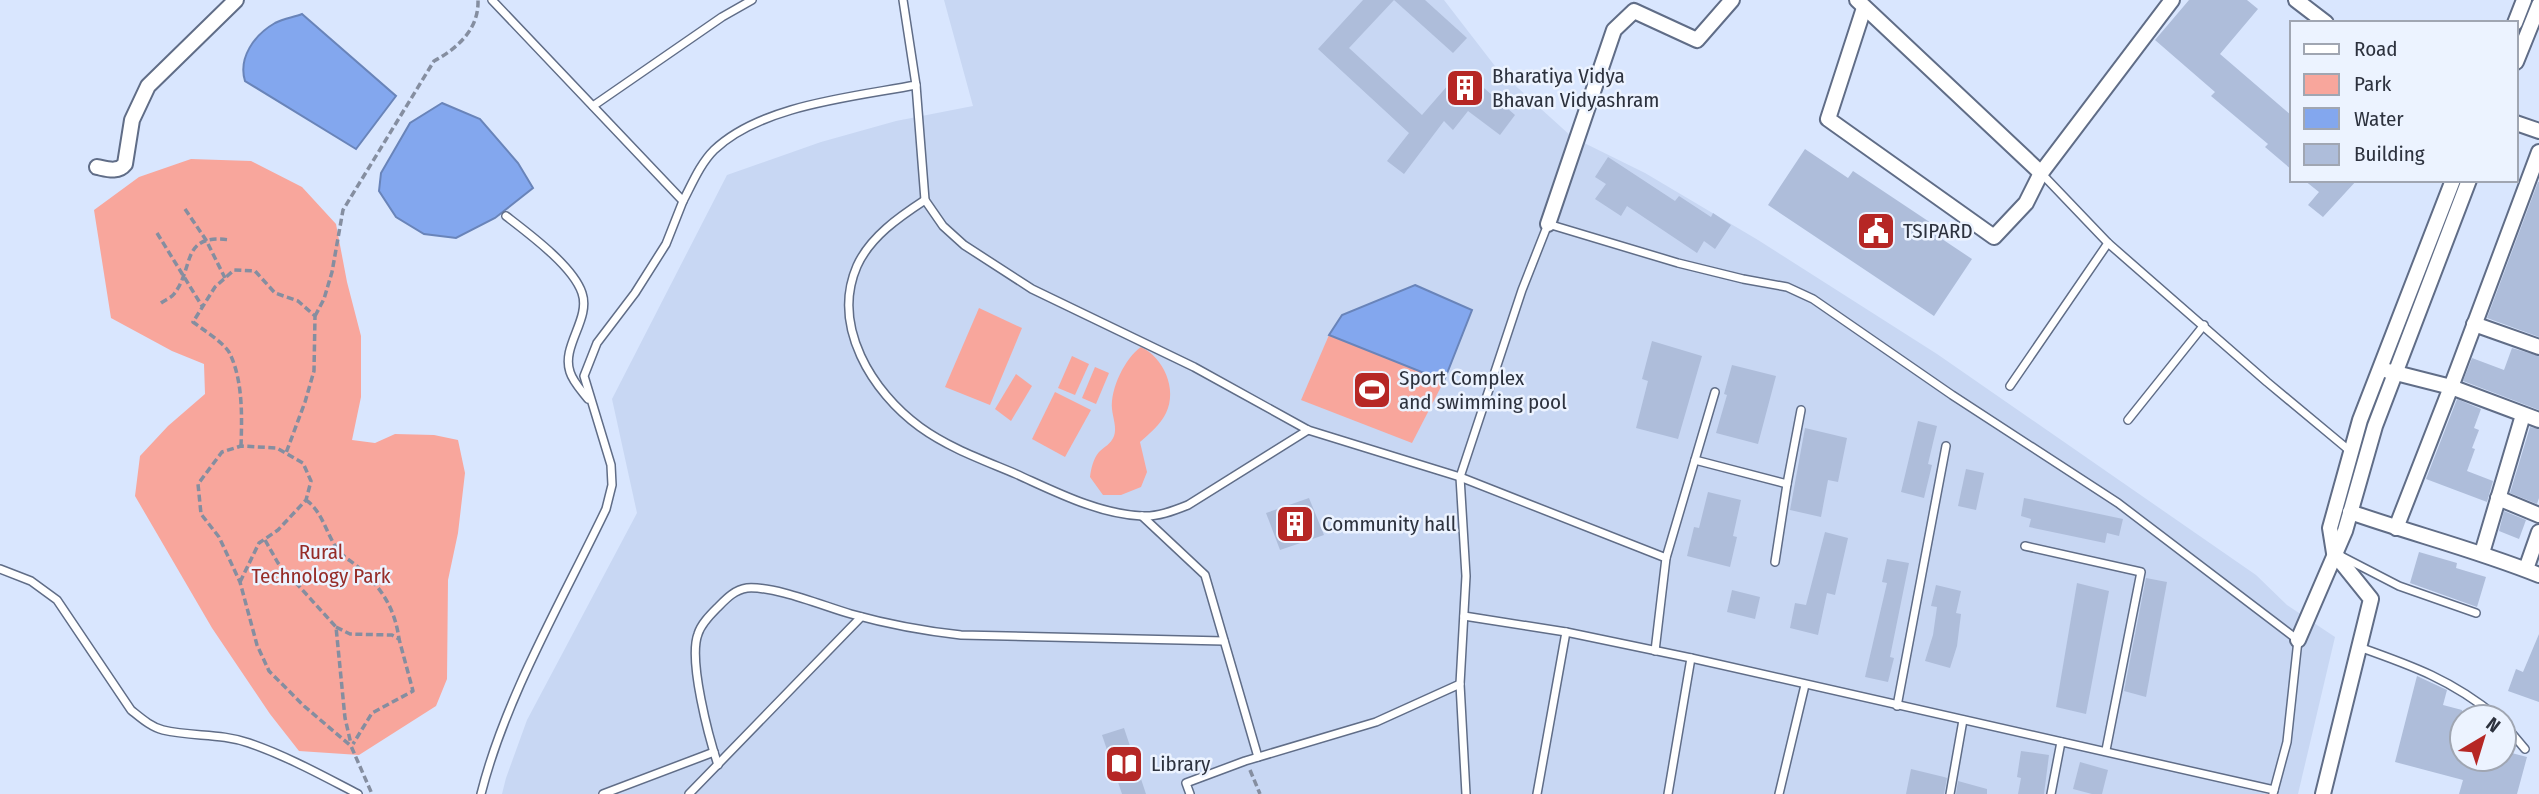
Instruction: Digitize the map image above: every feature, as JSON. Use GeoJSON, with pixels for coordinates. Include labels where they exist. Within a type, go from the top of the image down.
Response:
{"type":"FeatureCollection","features":[{"type":"Feature","properties":{"kind":"street"},"geometry":{"type":"LineString","coordinates":[[97,167],[115,170],[125,164],[132,121],[148,86],[236,0]]}},
{"type":"Feature","properties":{"kind":"street"},"geometry":{"type":"LineString","coordinates":[[1548,224],[1614,30],[1634,11],[1697,40],[1732,0]]}},
{"type":"Feature","properties":{"kind":"street"},"geometry":{"type":"LineString","coordinates":[[2041,173],[1860,4],[1828,119],[1994,237],[2026,203],[2041,173],[2172,0]]}},
{"type":"Feature","properties":{"kind":"street"},"geometry":{"type":"LineString","coordinates":[[2296,0],[2323,21]]}},
{"type":"Feature","properties":{"kind":"street"},"geometry":{"type":"LineString","coordinates":[[2516,21],[2524,0]]}},
{"type":"Feature","properties":{"kind":"street"},"geometry":{"type":"LineString","coordinates":[[2518,57],[2539,5]]}},
{"type":"Feature","properties":{"kind":"street"},"geometry":{"type":"LineString","coordinates":[[2518,124],[2539,131]]}},
{"type":"Feature","properties":{"kind":"street"},"geometry":{"type":"LineString","coordinates":[[2396,528],[2539,152]]}},
{"type":"Feature","properties":{"kind":"street"},"geometry":{"type":"LineString","coordinates":[[2323,794],[2371,599],[2334,553],[2330,528],[2360,421],[2452,182]]}},
{"type":"Feature","properties":{"kind":"street"},"geometry":{"type":"LineString","coordinates":[[2298,640],[2345,531],[2375,425],[2468,182]]}},
{"type":"Feature","properties":{"kind":"street"},"geometry":{"type":"LineString","coordinates":[[2474,324],[2539,346]]}},
{"type":"Feature","properties":{"kind":"street"},"geometry":{"type":"LineString","coordinates":[[2380,369],[2451,387],[2539,420]]}},
{"type":"Feature","properties":{"kind":"street"},"geometry":{"type":"LineString","coordinates":[[2482,552],[2523,415]]}},
{"type":"Feature","properties":{"kind":"street"},"geometry":{"type":"LineString","coordinates":[[2498,498],[2539,515]]}},
{"type":"Feature","properties":{"kind":"street"},"geometry":{"type":"LineString","coordinates":[[2350,512],[2482,552],[2532,572],[2539,531]]}},
{"type":"Feature","properties":{"kind":"lane"},"geometry":{"type":"LineString","coordinates":[[492,0],[683,201]]}},
{"type":"Feature","properties":{"kind":"lane"},"geometry":{"type":"LineString","coordinates":[[593,106],[722,17],[752,0]]}},
{"type":"Feature","properties":{"kind":"lane"},"geometry":{"type":"LineString","coordinates":[[903,0],[916,85],[925,200],[943,226],[964,245],[1032,289],[1194,367],[1308,430],[1460,477],[1666,558]]}},
{"type":"Feature","properties":{"kind":"lane"},"geometry":{"type":"LineString","coordinates":[[481,794],[506,719],[606,509],[612,485],[611,465],[584,376],[597,343],[635,293],[666,244],[698,172],[712,152],[735,132],[761,120],[825,102],[916,85]]}},
{"type":"Feature","properties":{"kind":"lane"},"geometry":{"type":"LineString","coordinates":[[2041,173],[2108,243],[2267,382],[2351,451]]}},
{"type":"Feature","properties":{"kind":"lane"},"geometry":{"type":"LineString","coordinates":[[925,200],[895,221],[872,243],[858,265],[849,294],[849,327],[864,362],[887,397],[919,426],[950,445],[1063,495],[1108,510],[1142,516],[1167,513],[1188,505],[1308,430]]}},
{"type":"Feature","properties":{"kind":"lane"},"geometry":{"type":"LineString","coordinates":[[506,216],[536,239],[582,291],[582,314],[569,357],[569,371],[590,403]]}},
{"type":"Feature","properties":{"kind":"lane"},"geometry":{"type":"LineString","coordinates":[[1464,615],[1566,632],[1691,658],[1897,706],[2106,750],[2274,792],[2287,742],[2298,640],[2118,503],[1952,396],[1813,299],[1787,287],[1678,263],[1548,224],[1522,290],[1460,477],[1466,576],[1460,684],[1466,794]]}},
{"type":"Feature","properties":{"kind":"lane"},"geometry":{"type":"LineString","coordinates":[[2010,386],[2108,243]]}},
{"type":"Feature","properties":{"kind":"lane"},"geometry":{"type":"LineString","coordinates":[[2128,421],[2204,325]]}},
{"type":"Feature","properties":{"kind":"lane"},"geometry":{"type":"LineString","coordinates":[[1655,651],[1666,558],[1715,392]]}},
{"type":"Feature","properties":{"kind":"lane"},"geometry":{"type":"LineString","coordinates":[[1775,562],[1801,410]]}},
{"type":"Feature","properties":{"kind":"lane"},"geometry":{"type":"LineString","coordinates":[[1897,706],[1946,446]]}},
{"type":"Feature","properties":{"kind":"lane"},"geometry":{"type":"LineString","coordinates":[[1695,460],[1787,484]]}},
{"type":"Feature","properties":{"kind":"lane"},"geometry":{"type":"LineString","coordinates":[[1142,516],[1205,575],[1258,757]]}},
{"type":"Feature","properties":{"kind":"lane"},"geometry":{"type":"LineString","coordinates":[[2025,546],[2141,572],[2106,750]]}},
{"type":"Feature","properties":{"kind":"lane"},"geometry":{"type":"LineString","coordinates":[[2334,553],[2399,586],[2476,612]]}},
{"type":"Feature","properties":{"kind":"lane"},"geometry":{"type":"LineString","coordinates":[[0,569],[31,580],[57,600],[131,710],[147,723],[162,730],[191,735],[218,735],[249,743],[358,794]]}},
{"type":"Feature","properties":{"kind":"lane"},"geometry":{"type":"LineString","coordinates":[[718,765],[696,675],[695,648],[698,634],[707,618],[730,594],[744,588],[764,589],[861,617],[961,635],[1224,641]]}},
{"type":"Feature","properties":{"kind":"lane"},"geometry":{"type":"LineString","coordinates":[[689,794],[861,617]]}},
{"type":"Feature","properties":{"kind":"lane"},"geometry":{"type":"LineString","coordinates":[[1537,794],[1566,632]]}},
{"type":"Feature","properties":{"kind":"lane"},"geometry":{"type":"LineString","coordinates":[[2359,647],[2424,670],[2481,703]]}},
{"type":"Feature","properties":{"kind":"lane"},"geometry":{"type":"LineString","coordinates":[[1668,794],[1691,658]]}},
{"type":"Feature","properties":{"kind":"lane"},"geometry":{"type":"LineString","coordinates":[[1189,794],[1186,783],[1245,761],[1376,722],[1460,684]]}},
{"type":"Feature","properties":{"kind":"lane"},"geometry":{"type":"LineString","coordinates":[[1779,794],[1805,685]]}},
{"type":"Feature","properties":{"kind":"lane"},"geometry":{"type":"LineString","coordinates":[[1950,794],[1963,720]]}},
{"type":"Feature","properties":{"kind":"lane"},"geometry":{"type":"LineString","coordinates":[[2518,741],[2525,749]]}},
{"type":"Feature","properties":{"kind":"lane"},"geometry":{"type":"LineString","coordinates":[[2051,794],[2061,742]]}},
{"type":"Feature","properties":{"kind":"lane"},"geometry":{"type":"LineString","coordinates":[[603,794],[714,752]]}},
{"type":"Feature","properties":{"kind":"path"},"geometry":{"type":"LineString","coordinates":[[286,454],[313,371],[315,316],[324,299],[332,272],[343,211],[435,61],[451,52],[469,35],[478,9],[478,0]]}},
{"type":"Feature","properties":{"kind":"path"},"geometry":{"type":"LineString","coordinates":[[185,209],[206,240],[225,278]]}},
{"type":"Feature","properties":{"kind":"path"},"geometry":{"type":"LineString","coordinates":[[157,233],[203,306]]}},
{"type":"Feature","properties":{"kind":"path"},"geometry":{"type":"LineString","coordinates":[[161,303],[174,296],[193,249],[213,237],[230,240]]}},
{"type":"Feature","properties":{"kind":"path"},"geometry":{"type":"LineString","coordinates":[[241,446],[242,416],[237,380],[229,352],[193,322],[215,287],[234,271],[255,271],[275,293],[298,302],[315,316]]}},
{"type":"Feature","properties":{"kind":"path"},"geometry":{"type":"LineString","coordinates":[[240,582],[259,543],[278,530],[306,500],[311,481],[303,463],[277,448],[241,446],[222,452],[198,484],[201,514],[219,537],[240,582],[257,645],[269,671],[304,706],[351,746]]}},
{"type":"Feature","properties":{"kind":"path"},"geometry":{"type":"LineString","coordinates":[[306,500],[313,505],[339,551],[362,570],[382,593],[396,617],[413,691],[372,713],[351,746]]}},
{"type":"Feature","properties":{"kind":"path"},"geometry":{"type":"LineString","coordinates":[[265,539],[278,563],[336,627],[351,634],[392,635],[399,639]]}},
{"type":"Feature","properties":{"kind":"path"},"geometry":{"type":"LineString","coordinates":[[336,627],[351,746],[372,794]]}},
{"type":"Feature","properties":{"kind":"path"},"geometry":{"type":"LineString","coordinates":[[1245,761],[1260,794]]}},
{"type":"Feature","properties":{"kind":"shaded area"},"geometry":{"type":"Polygon","coordinates":[[[944,0],[1444,0],[1498,70],[1572,137],[1645,173],[1758,240],[1937,354],[2256,575],[2287,605],[2335,637],[2298,794],[502,794],[527,720],[637,513],[612,399],[727,175],[821,142],[896,121],[973,106],[944,0]]]}},
{"type":"Feature","properties":{"kind":"green space","name":"Rural Technology Park"},"geometry":{"type":"Polygon","coordinates":[[[191,159],[251,161],[302,187],[336,224],[361,336],[361,397],[352,440],[375,443],[395,434],[434,435],[458,440],[465,473],[458,533],[448,580],[447,679],[436,706],[359,755],[299,751],[270,714],[212,628],[135,496],[140,456],[168,426],[205,394],[204,364],[172,351],[111,318],[94,210],[139,177],[191,159]]]}},
{"type":"Feature","properties":{"kind":"green space"},"geometry":{"type":"Polygon","coordinates":[[[979,308],[1022,328],[990,405],[945,387],[979,308]]]}},
{"type":"Feature","properties":{"kind":"green space","name":"Sport Complex and swimming pool"},"geometry":{"type":"Polygon","coordinates":[[[1329,335],[1444,381],[1412,443],[1301,400],[1329,335]]]}},
{"type":"Feature","properties":{"kind":"green space"},"geometry":{"type":"Polygon","coordinates":[[[1141,347],[1162,366],[1169,384],[1169,404],[1161,421],[1140,442],[1147,472],[1141,487],[1121,495],[1103,495],[1090,477],[1092,467],[1099,452],[1114,436],[1112,401],[1116,383],[1124,366],[1141,347]]]}},
{"type":"Feature","properties":{"kind":"green space"},"geometry":{"type":"Polygon","coordinates":[[[1072,356],[1089,364],[1075,395],[1058,388],[1072,356]]]}},
{"type":"Feature","properties":{"kind":"green space"},"geometry":{"type":"Polygon","coordinates":[[[1095,367],[1109,373],[1096,404],[1082,398],[1095,367]]]}},
{"type":"Feature","properties":{"kind":"green space"},"geometry":{"type":"Polygon","coordinates":[[[1016,374],[1032,386],[1011,421],[995,409],[1016,374]]]}},
{"type":"Feature","properties":{"kind":"green space"},"geometry":{"type":"Polygon","coordinates":[[[1055,392],[1091,410],[1065,457],[1032,439],[1055,392]]]}},
{"type":"Feature","properties":{"kind":"water"},"geometry":{"type":"Polygon","coordinates":[[[302,14],[396,96],[356,149],[245,81],[244,64],[254,41],[275,23],[302,14]]]}},
{"type":"Feature","properties":{"kind":"water"},"geometry":{"type":"Polygon","coordinates":[[[442,103],[480,119],[518,163],[533,188],[495,218],[456,238],[424,234],[396,217],[379,191],[381,173],[410,123],[442,103]]]}},
{"type":"Feature","properties":{"kind":"water"},"geometry":{"type":"Polygon","coordinates":[[[1415,285],[1472,310],[1444,381],[1329,335],[1342,315],[1415,285]]]}},
{"type":"Feature","properties":{"kind":"building"},"geometry":{"type":"Polygon","coordinates":[[[1363,0],[1394,0],[1349,48],[1422,115],[1462,69],[1515,115],[1500,135],[1468,111],[1453,130],[1444,121],[1404,174],[1387,161],[1409,133],[1318,49],[1363,0]]]}},
{"type":"Feature","properties":{"kind":"building"},"geometry":{"type":"Polygon","coordinates":[[[1394,0],[1425,0],[1467,38],[1453,53],[1394,0]]]}},
{"type":"Feature","properties":{"kind":"building"},"geometry":{"type":"Polygon","coordinates":[[[2189,0],[2247,0],[2258,9],[2220,54],[2290,114],[2290,168],[2265,147],[2268,144],[2211,96],[2215,92],[2155,40],[2189,0]]]}},
{"type":"Feature","properties":{"kind":"building"},"geometry":{"type":"Polygon","coordinates":[[[1805,149],[1848,178],[1853,171],[1937,227],[1933,233],[1972,259],[1934,316],[1768,205],[1805,149]]]}},
{"type":"Feature","properties":{"kind":"building"},"geometry":{"type":"Polygon","coordinates":[[[1608,157],[1675,201],[1679,196],[1711,217],[1713,213],[1731,225],[1715,249],[1704,241],[1697,253],[1627,206],[1621,216],[1595,199],[1606,184],[1595,177],[1608,157]]]}},
{"type":"Feature","properties":{"kind":"building"},"geometry":{"type":"Polygon","coordinates":[[[2306,182],[2355,182],[2323,217],[2308,205],[2319,192],[2306,182]]]}},
{"type":"Feature","properties":{"kind":"building"},"geometry":{"type":"Polygon","coordinates":[[[2539,182],[2539,337],[2487,318],[2539,182]]]}},
{"type":"Feature","properties":{"kind":"building"},"geometry":{"type":"Polygon","coordinates":[[[1652,341],[1702,356],[1678,439],[1636,428],[1648,381],[1642,379],[1652,341]]]}},
{"type":"Feature","properties":{"kind":"building"},"geometry":{"type":"Polygon","coordinates":[[[2512,348],[2539,356],[2539,410],[2463,381],[2472,358],[2504,370],[2512,348]]]}},
{"type":"Feature","properties":{"kind":"building"},"geometry":{"type":"Polygon","coordinates":[[[1732,365],[1776,376],[1758,444],[1716,433],[1732,365]]]}},
{"type":"Feature","properties":{"kind":"building"},"geometry":{"type":"Polygon","coordinates":[[[2457,399],[2481,409],[2474,428],[2479,430],[2472,448],[2475,449],[2467,471],[2493,481],[2487,502],[2426,479],[2457,399]]]}},
{"type":"Feature","properties":{"kind":"building"},"geometry":{"type":"Polygon","coordinates":[[[1918,421],[1937,426],[1928,464],[1932,465],[1924,498],[1901,492],[1918,421]]]}},
{"type":"Feature","properties":{"kind":"building"},"geometry":{"type":"Polygon","coordinates":[[[2530,427],[2539,429],[2537,504],[2510,493],[2530,427]]]}},
{"type":"Feature","properties":{"kind":"building"},"geometry":{"type":"Polygon","coordinates":[[[1805,428],[1847,438],[1838,482],[1828,480],[1821,517],[1790,510],[1805,428]]]}},
{"type":"Feature","properties":{"kind":"building"},"geometry":{"type":"Polygon","coordinates":[[[1966,469],[1984,473],[1976,510],[1958,506],[1966,469]]]}},
{"type":"Feature","properties":{"kind":"building"},"geometry":{"type":"Polygon","coordinates":[[[1708,492],[1741,500],[1730,567],[1687,556],[1694,527],[1699,528],[1708,492]]]}},
{"type":"Feature","properties":{"kind":"building","name":"Community hall"},"geometry":{"type":"Polygon","coordinates":[[[1309,498],[1324,535],[1280,550],[1266,513],[1309,498]]]}},
{"type":"Feature","properties":{"kind":"building"},"geometry":{"type":"Polygon","coordinates":[[[2024,498],[2123,519],[2119,536],[2107,533],[2105,543],[2029,527],[2031,519],[2021,516],[2024,498]]]}},
{"type":"Feature","properties":{"kind":"building"},"geometry":{"type":"Polygon","coordinates":[[[2504,511],[2526,520],[2519,539],[2499,531],[2504,511]]]}},
{"type":"Feature","properties":{"kind":"building"},"geometry":{"type":"Polygon","coordinates":[[[1825,532],[1848,538],[1835,595],[1827,593],[1818,635],[1790,628],[1795,603],[1806,605],[1825,532]]]}},
{"type":"Feature","properties":{"kind":"building"},"geometry":{"type":"Polygon","coordinates":[[[2419,552],[2457,563],[2456,568],[2486,577],[2477,607],[2410,583],[2419,552]]]}},
{"type":"Feature","properties":{"kind":"building"},"geometry":{"type":"Polygon","coordinates":[[[1887,559],[1909,563],[1890,657],[1894,658],[1888,682],[1865,677],[1887,583],[1882,582],[1887,559]]]}},
{"type":"Feature","properties":{"kind":"building"},"geometry":{"type":"Polygon","coordinates":[[[2146,578],[2167,582],[2146,697],[2124,691],[2146,578]]]}},
{"type":"Feature","properties":{"kind":"building"},"geometry":{"type":"Polygon","coordinates":[[[2077,583],[2109,591],[2086,714],[2056,707],[2077,583]]]}},
{"type":"Feature","properties":{"kind":"building"},"geometry":{"type":"Polygon","coordinates":[[[1936,585],[1961,591],[1956,613],[1961,614],[1957,646],[1950,668],[1925,661],[1933,635],[1937,607],[1931,606],[1936,585]]]}},
{"type":"Feature","properties":{"kind":"building"},"geometry":{"type":"Polygon","coordinates":[[[1732,590],[1760,597],[1755,619],[1727,612],[1732,590]]]}},
{"type":"Feature","properties":{"kind":"building"},"geometry":{"type":"Polygon","coordinates":[[[2539,634],[2539,702],[2508,691],[2516,669],[2523,672],[2539,634]]]}},
{"type":"Feature","properties":{"kind":"building"},"geometry":{"type":"Polygon","coordinates":[[[2417,676],[2447,690],[2443,705],[2448,706],[2448,773],[2518,773],[2518,755],[2527,757],[2517,794],[2459,794],[2463,780],[2395,762],[2417,676]]]}},
{"type":"Feature","properties":{"kind":"building","name":"Library"},"geometry":{"type":"Polygon","coordinates":[[[1124,728],[1146,794],[1122,794],[1102,735],[1124,728]]]}},
{"type":"Feature","properties":{"kind":"building"},"geometry":{"type":"Polygon","coordinates":[[[2021,751],[2049,755],[2044,794],[2018,794],[2021,778],[2017,777],[2021,751]]]}},
{"type":"Feature","properties":{"kind":"building"},"geometry":{"type":"Polygon","coordinates":[[[2080,762],[2108,770],[2102,794],[2073,789],[2080,762]]]}},
{"type":"Feature","properties":{"kind":"building"},"geometry":{"type":"Polygon","coordinates":[[[1911,769],[1947,778],[1944,794],[1906,794],[1911,769]]]}},
{"type":"Feature","properties":{"kind":"building"},"geometry":{"type":"Polygon","coordinates":[[[1958,781],[1987,789],[1987,794],[1956,794],[1958,781]]]}},
{"type":"Feature","properties":{"kind":"place","name":"Bharatiya Vidya Bhavan Vidyashram"},"geometry":{"type":"Point","coordinates":[1465,88]}},
{"type":"Feature","properties":{"kind":"place","name":"TSIPARD"},"geometry":{"type":"Point","coordinates":[1876,231]}},
{"type":"Feature","properties":{"kind":"place","name":"Sport Complex and swimming pool"},"geometry":{"type":"Point","coordinates":[1372,390]}},
{"type":"Feature","properties":{"kind":"place","name":"Community hall"},"geometry":{"type":"Point","coordinates":[1295,524]}},
{"type":"Feature","properties":{"kind":"place","name":"Library"},"geometry":{"type":"Point","coordinates":[1124,764]}}]}
